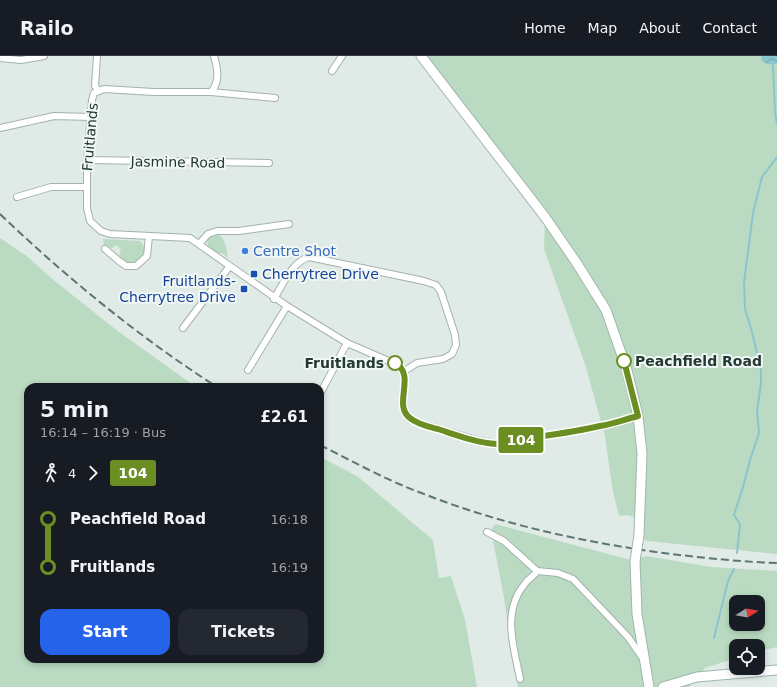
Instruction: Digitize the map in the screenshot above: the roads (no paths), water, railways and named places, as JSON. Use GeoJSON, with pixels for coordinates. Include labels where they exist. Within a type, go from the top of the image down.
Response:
{"type":"FeatureCollection","features":[{"type":"Feature","properties":{"kind":"street"},"geometry":{"type":"LineString","coordinates":[[0,58],[21,60],[44,56]]}},
{"type":"Feature","properties":{"kind":"street"},"geometry":{"type":"LineString","coordinates":[[97,56],[95,86],[99,91]]}},
{"type":"Feature","properties":{"kind":"street"},"geometry":{"type":"LineString","coordinates":[[210,92],[215,87],[217,78],[217,65],[214,56]]}},
{"type":"Feature","properties":{"kind":"street"},"geometry":{"type":"LineString","coordinates":[[332,71],[342,56]]}},
{"type":"Feature","properties":{"kind":"street"},"geometry":{"type":"LineString","coordinates":[[421,56],[544,217],[576,262],[606,310],[627,370],[638,416],[642,453],[639,535],[635,561],[637,614],[643,658],[649,687]]}},
{"type":"Feature","properties":{"kind":"street","name":"Fruitlands"},"geometry":{"type":"LineString","coordinates":[[275,98],[210,92],[154,92],[104,89],[94,93],[92,100],[87,160],[87,208],[90,221],[101,231],[110,234],[190,238],[274,298],[347,343],[398,365],[403,372]]}},
{"type":"Feature","properties":{"kind":"street"},"geometry":{"type":"LineString","coordinates":[[0,128],[54,116],[91,116]]}},
{"type":"Feature","properties":{"kind":"street","name":"Jasmine Road"},"geometry":{"type":"LineString","coordinates":[[87,160],[269,164]]}},
{"type":"Feature","properties":{"kind":"street"},"geometry":{"type":"LineString","coordinates":[[17,197],[51,187],[87,186]]}},
{"type":"Feature","properties":{"kind":"street"},"geometry":{"type":"LineString","coordinates":[[199,244],[208,234],[217,231],[239,231],[289,224]]}},
{"type":"Feature","properties":{"kind":"street"},"geometry":{"type":"LineString","coordinates":[[106,249],[126,266],[136,266],[147,256],[149,236]]}},
{"type":"Feature","properties":{"kind":"street"},"geometry":{"type":"LineString","coordinates":[[112,255],[117,250]]}},
{"type":"Feature","properties":{"kind":"street"},"geometry":{"type":"LineString","coordinates":[[274,298],[299,262],[309,257],[424,281],[436,285],[442,292],[455,335],[456,346],[452,354],[443,359],[417,363],[403,372],[405,380],[403,396],[404,411],[409,418],[419,424],[480,441],[498,444],[599,427],[638,416]]}},
{"type":"Feature","properties":{"kind":"street"},"geometry":{"type":"LineString","coordinates":[[183,328],[229,267]]}},
{"type":"Feature","properties":{"kind":"street"},"geometry":{"type":"LineString","coordinates":[[248,370],[287,306]]}},
{"type":"Feature","properties":{"kind":"street"},"geometry":{"type":"LineString","coordinates":[[324,386],[347,343]]}},
{"type":"Feature","properties":{"kind":"street"},"geometry":{"type":"LineString","coordinates":[[487,532],[504,541],[538,570],[558,573],[573,579],[628,637],[643,658]]}},
{"type":"Feature","properties":{"kind":"street"},"geometry":{"type":"LineString","coordinates":[[520,679],[511,622],[511,609],[518,594],[527,581],[534,577],[538,570]]}},
{"type":"Feature","properties":{"kind":"street"},"geometry":{"type":"LineString","coordinates":[[663,687],[697,677],[777,670]]}},
{"type":"Feature","properties":{"kind":"water"},"geometry":{"type":"Polygon","coordinates":[[[762,56],[777,56],[777,63],[767,63],[761,60],[762,56]]]}},
{"type":"Feature","properties":{"kind":"waterway"},"geometry":{"type":"LineString","coordinates":[[773,65],[777,124]]}},
{"type":"Feature","properties":{"kind":"waterway"},"geometry":{"type":"LineString","coordinates":[[737,553],[740,524],[734,515],[759,433],[757,411],[761,383],[761,370],[745,309],[744,283],[753,213],[762,177],[777,157]]}},
{"type":"Feature","properties":{"kind":"waterway"},"geometry":{"type":"LineString","coordinates":[[714,638],[728,581],[734,569]]}},
{"type":"Feature","properties":{"kind":"railway"},"geometry":{"type":"LineString","coordinates":[[0,214],[25,238],[104,306],[160,348],[211,383]]}},
{"type":"Feature","properties":{"kind":"railway"},"geometry":{"type":"LineString","coordinates":[[324,447],[411,489],[484,515],[546,532],[640,550],[751,562],[777,563]]}},
{"type":"Feature","properties":{"kind":"place","name":"Centre Shot"},"geometry":{"type":"Point","coordinates":[245,251]}},
{"type":"Feature","properties":{"kind":"place","name":"Cherrytree Drive"},"geometry":{"type":"Point","coordinates":[254,274]}},
{"type":"Feature","properties":{"kind":"place","name":"Fruitlands- Cherrytree Drive"},"geometry":{"type":"Point","coordinates":[244,289]}},
{"type":"Feature","properties":{"kind":"place","name":"Peachfield Road"},"geometry":{"type":"Point","coordinates":[624,361]}},
{"type":"Feature","properties":{"kind":"place","name":"Fruitlands"},"geometry":{"type":"Point","coordinates":[395,363]}}]}
